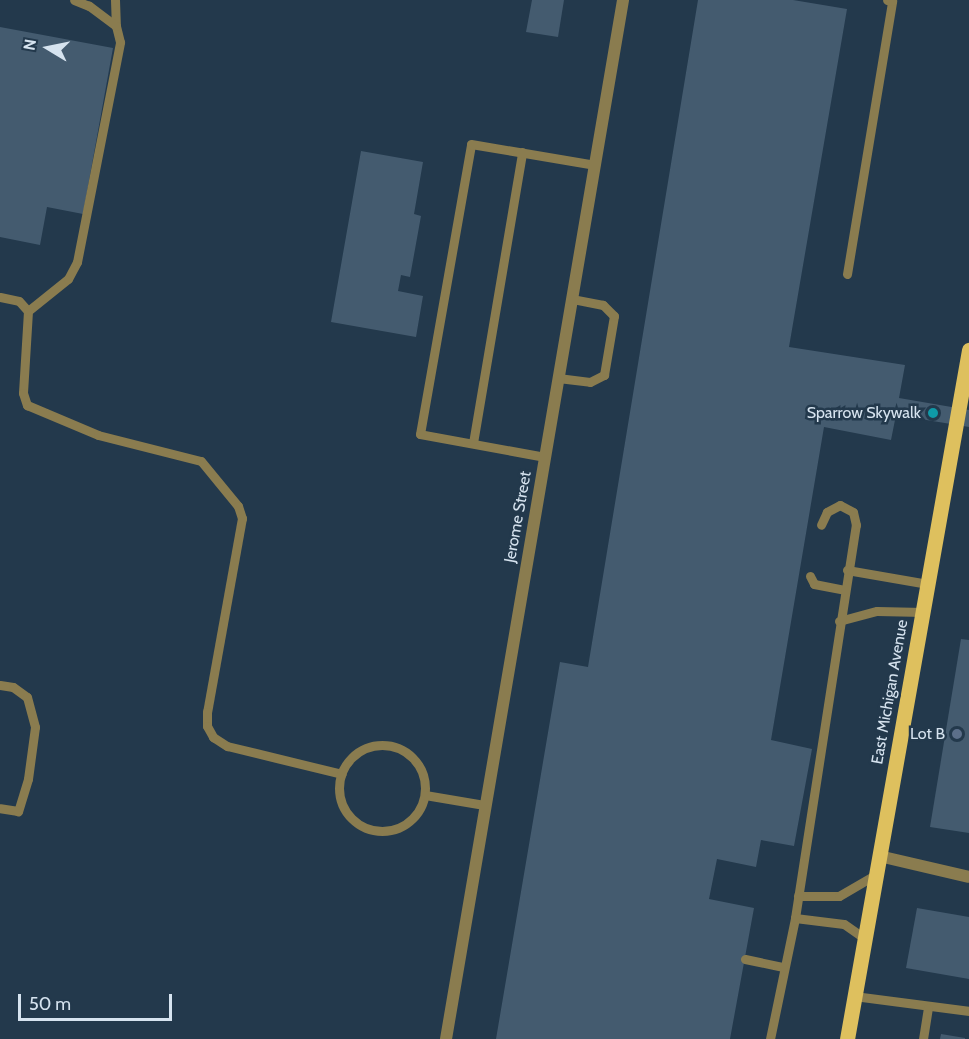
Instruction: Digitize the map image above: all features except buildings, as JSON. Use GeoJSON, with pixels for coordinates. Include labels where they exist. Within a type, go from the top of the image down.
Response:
{"type":"FeatureCollection","features":[{"type":"Feature","properties":{"kind":"main road","name":"East Michigan Avenue"},"geometry":{"type":"LineString","coordinates":[[847,1039],[969,350]]}},
{"type":"Feature","properties":{"kind":"street","name":"Jerome Street"},"geometry":{"type":"LineString","coordinates":[[446,1039],[484,805],[623,0]]}},
{"type":"Feature","properties":{"kind":"street"},"geometry":{"type":"LineString","coordinates":[[879,855],[969,877]]}},
{"type":"Feature","properties":{"kind":"lane"},"geometry":{"type":"LineString","coordinates":[[74,0],[89,6],[116,26]]}},
{"type":"Feature","properties":{"kind":"lane"},"geometry":{"type":"LineString","coordinates":[[28,311],[68,279],[77,262],[120,42],[116,26],[115,0]]}},
{"type":"Feature","properties":{"kind":"lane"},"geometry":{"type":"LineString","coordinates":[[847,274],[892,1],[887,0]]}},
{"type":"Feature","properties":{"kind":"lane"},"geometry":{"type":"LineString","coordinates":[[545,457],[420,434],[471,144],[595,165]]}},
{"type":"Feature","properties":{"kind":"lane"},"geometry":{"type":"LineString","coordinates":[[473,443],[522,152]]}},
{"type":"Feature","properties":{"kind":"lane"},"geometry":{"type":"LineString","coordinates":[[0,297],[19,301],[28,311],[23,393],[27,405],[98,435],[201,461],[238,506],[242,518],[207,712],[213,737],[226,746],[342,774]]}},
{"type":"Feature","properties":{"kind":"lane"},"geometry":{"type":"LineString","coordinates":[[558,378],[590,382],[604,375],[614,316],[603,306],[572,299]]}},
{"type":"Feature","properties":{"kind":"lane"},"geometry":{"type":"LineString","coordinates":[[770,1039],[782,967],[795,918],[839,621],[855,533],[853,512],[835,506],[827,512],[821,525]]}},
{"type":"Feature","properties":{"kind":"lane"},"geometry":{"type":"LineString","coordinates":[[847,570],[928,584]]}},
{"type":"Feature","properties":{"kind":"lane"},"geometry":{"type":"LineString","coordinates":[[810,576],[814,584],[844,590]]}},
{"type":"Feature","properties":{"kind":"lane"},"geometry":{"type":"LineString","coordinates":[[839,621],[877,611],[923,612]]}},
{"type":"Feature","properties":{"kind":"lane"},"geometry":{"type":"LineString","coordinates":[[0,685],[13,687],[27,697],[35,727],[28,779],[18,811],[0,808]]}},
{"type":"Feature","properties":{"kind":"lane"},"geometry":{"type":"LineString","coordinates":[[367,747],[396,747],[420,766],[425,795],[413,819],[389,831],[375,831],[363,827],[344,808],[339,795],[342,774],[354,755],[367,747]]}},
{"type":"Feature","properties":{"kind":"lane"},"geometry":{"type":"LineString","coordinates":[[425,795],[484,805]]}},
{"type":"Feature","properties":{"kind":"lane"},"geometry":{"type":"LineString","coordinates":[[798,896],[839,896],[875,875]]}},
{"type":"Feature","properties":{"kind":"lane"},"geometry":{"type":"LineString","coordinates":[[795,918],[844,924],[864,938]]}},
{"type":"Feature","properties":{"kind":"lane"},"geometry":{"type":"LineString","coordinates":[[745,959],[782,967]]}},
{"type":"Feature","properties":{"kind":"lane"},"geometry":{"type":"LineString","coordinates":[[854,996],[928,1008],[969,1011]]}},
{"type":"Feature","properties":{"kind":"lane"},"geometry":{"type":"LineString","coordinates":[[923,1039],[928,1008]]}},
{"type":"Feature","properties":{"kind":"place","name":"Sparrow Skywalk"},"geometry":{"type":"Point","coordinates":[933,413]}},
{"type":"Feature","properties":{"kind":"place","name":"Lot B"},"geometry":{"type":"Point","coordinates":[957,734]}}]}
